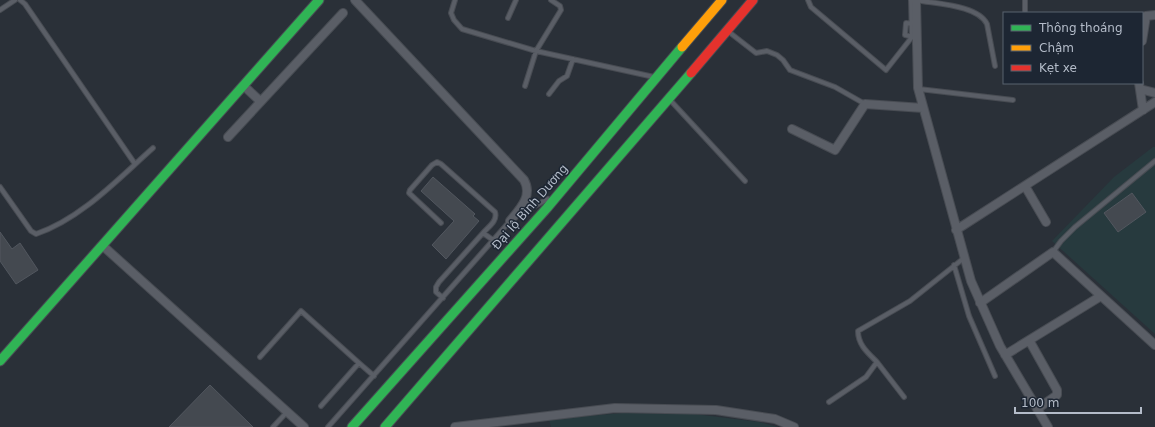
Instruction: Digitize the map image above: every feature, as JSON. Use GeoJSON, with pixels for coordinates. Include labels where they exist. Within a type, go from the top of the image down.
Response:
{"type":"FeatureCollection","features":[{"type":"Feature","properties":{"kind":"main road"},"geometry":{"type":"LineString","coordinates":[[0,361],[319,0]]}},
{"type":"Feature","properties":{"kind":"main road","name":"Đại lộ Bình Dương"},"geometry":{"type":"LineString","coordinates":[[352,427],[560,191],[722,0]]}},
{"type":"Feature","properties":{"kind":"main road"},"geometry":{"type":"LineString","coordinates":[[385,427],[753,0]]}},
{"type":"Feature","properties":{"kind":"street"},"geometry":{"type":"LineString","coordinates":[[355,0],[524,180],[527,190],[525,200],[511,220]]}},
{"type":"Feature","properties":{"kind":"street"},"geometry":{"type":"LineString","coordinates":[[916,0],[914,38],[918,88],[964,258],[980,303],[1005,355],[1048,427]]}},
{"type":"Feature","properties":{"kind":"street"},"geometry":{"type":"LineString","coordinates":[[228,137],[343,13]]}},
{"type":"Feature","properties":{"kind":"street"},"geometry":{"type":"LineString","coordinates":[[1143,36],[1146,16],[1155,15]]}},
{"type":"Feature","properties":{"kind":"street"},"geometry":{"type":"LineString","coordinates":[[244,86],[260,101]]}},
{"type":"Feature","properties":{"kind":"street"},"geometry":{"type":"LineString","coordinates":[[1140,86],[1155,93]]}},
{"type":"Feature","properties":{"kind":"street"},"geometry":{"type":"LineString","coordinates":[[1140,86],[1143,110]]}},
{"type":"Feature","properties":{"kind":"street"},"geometry":{"type":"LineString","coordinates":[[956,230],[1155,102]]}},
{"type":"Feature","properties":{"kind":"street"},"geometry":{"type":"LineString","coordinates":[[792,129],[835,150],[865,104],[923,108]]}},
{"type":"Feature","properties":{"kind":"street"},"geometry":{"type":"LineString","coordinates":[[1025,186],[1046,222]]}},
{"type":"Feature","properties":{"kind":"street"},"geometry":{"type":"LineString","coordinates":[[103,246],[304,427]]}},
{"type":"Feature","properties":{"kind":"street"},"geometry":{"type":"LineString","coordinates":[[980,303],[1053,252],[1155,345]]}},
{"type":"Feature","properties":{"kind":"street"},"geometry":{"type":"LineString","coordinates":[[1005,355],[1101,296]]}},
{"type":"Feature","properties":{"kind":"street"},"geometry":{"type":"LineString","coordinates":[[1028,340],[1057,390],[1057,395],[1037,409]]}},
{"type":"Feature","properties":{"kind":"street"},"geometry":{"type":"LineString","coordinates":[[455,427],[616,408],[716,410],[775,419],[794,427]]}},
{"type":"Feature","properties":{"kind":"lane"},"geometry":{"type":"LineString","coordinates":[[0,10],[15,0]]}},
{"type":"Feature","properties":{"kind":"lane"},"geometry":{"type":"LineString","coordinates":[[20,0],[25,4],[135,164]]}},
{"type":"Feature","properties":{"kind":"lane"},"geometry":{"type":"LineString","coordinates":[[455,0],[451,14],[454,20],[462,28],[536,51],[656,77]]}},
{"type":"Feature","properties":{"kind":"lane"},"geometry":{"type":"LineString","coordinates":[[508,18],[516,0]]}},
{"type":"Feature","properties":{"kind":"lane"},"geometry":{"type":"LineString","coordinates":[[525,86],[536,51],[561,10],[560,6],[551,0]]}},
{"type":"Feature","properties":{"kind":"lane"},"geometry":{"type":"LineString","coordinates":[[808,0],[811,7],[884,69],[889,68],[914,38],[905,35],[904,32],[906,24],[914,24],[911,0]]}},
{"type":"Feature","properties":{"kind":"lane"},"geometry":{"type":"LineString","coordinates":[[916,0],[974,11],[984,18],[987,24],[995,66]]}},
{"type":"Feature","properties":{"kind":"lane"},"geometry":{"type":"LineString","coordinates":[[1025,0],[1025,11]]}},
{"type":"Feature","properties":{"kind":"lane"},"geometry":{"type":"LineString","coordinates":[[727,30],[756,53],[767,51],[777,55],[783,60],[790,70],[835,88],[865,104]]}},
{"type":"Feature","properties":{"kind":"lane"},"geometry":{"type":"LineString","coordinates":[[549,94],[559,81],[567,76],[573,59]]}},
{"type":"Feature","properties":{"kind":"lane"},"geometry":{"type":"LineString","coordinates":[[918,88],[1013,100]]}},
{"type":"Feature","properties":{"kind":"lane"},"geometry":{"type":"LineString","coordinates":[[669,99],[745,181]]}},
{"type":"Feature","properties":{"kind":"lane"},"geometry":{"type":"LineString","coordinates":[[0,186],[31,231],[36,234],[47,230],[92,202],[153,148]]}},
{"type":"Feature","properties":{"kind":"lane"},"geometry":{"type":"LineString","coordinates":[[1053,252],[1060,241],[1155,161]]}},
{"type":"Feature","properties":{"kind":"lane"},"geometry":{"type":"LineString","coordinates":[[441,223],[409,193],[432,165],[437,162],[495,212],[494,221],[436,285],[436,292],[442,298]]}},
{"type":"Feature","properties":{"kind":"lane"},"geometry":{"type":"LineString","coordinates":[[328,427],[511,220],[560,191]]}},
{"type":"Feature","properties":{"kind":"lane"},"geometry":{"type":"LineString","coordinates":[[483,233],[493,240]]}},
{"type":"Feature","properties":{"kind":"lane"},"geometry":{"type":"LineString","coordinates":[[904,397],[877,362],[862,346],[858,337],[858,331],[910,301],[964,258]]}},
{"type":"Feature","properties":{"kind":"lane"},"geometry":{"type":"LineString","coordinates":[[954,265],[969,316],[994,376]]}},
{"type":"Feature","properties":{"kind":"lane"},"geometry":{"type":"LineString","coordinates":[[260,357],[301,311],[374,376]]}},
{"type":"Feature","properties":{"kind":"lane"},"geometry":{"type":"LineString","coordinates":[[829,402],[866,377],[877,362]]}},
{"type":"Feature","properties":{"kind":"lane"},"geometry":{"type":"LineString","coordinates":[[321,406],[359,363]]}},
{"type":"Feature","properties":{"kind":"lane"},"geometry":{"type":"LineString","coordinates":[[273,427],[288,412]]}},
{"type":"Feature","properties":{"kind":"green space"},"geometry":{"type":"Polygon","coordinates":[[[1155,147],[1155,334],[1052,241],[1114,177],[1155,147]]]}},
{"type":"Feature","properties":{"kind":"green space"},"geometry":{"type":"Polygon","coordinates":[[[624,413],[694,414],[759,422],[777,427],[551,427],[549,419],[624,413]]]}},
{"type":"Feature","properties":{"kind":"building"},"geometry":{"type":"Polygon","coordinates":[[[433,177],[475,214],[473,216],[479,221],[446,259],[432,245],[454,221],[421,191],[433,177]]]}},
{"type":"Feature","properties":{"kind":"building"},"geometry":{"type":"Polygon","coordinates":[[[1132,193],[1146,212],[1118,232],[1104,213],[1132,193]]]}},
{"type":"Feature","properties":{"kind":"building"},"geometry":{"type":"Polygon","coordinates":[[[0,232],[12,249],[20,243],[38,270],[16,284],[0,261],[0,232]]]}},
{"type":"Feature","properties":{"kind":"building"},"geometry":{"type":"Polygon","coordinates":[[[210,385],[253,427],[169,427],[210,385]]]}},
{"type":"Feature","properties":{"kind":"traffic: fast"},"geometry":{"type":"LineString","coordinates":[[0,361],[319,0]]}},
{"type":"Feature","properties":{"kind":"traffic: fast"},"geometry":{"type":"LineString","coordinates":[[352,427],[547,208],[682,47]]}},
{"type":"Feature","properties":{"kind":"traffic: fast"},"geometry":{"type":"LineString","coordinates":[[385,427],[691,73]]}},
{"type":"Feature","properties":{"kind":"traffic: slow"},"geometry":{"type":"LineString","coordinates":[[682,47],[722,0]]}},
{"type":"Feature","properties":{"kind":"traffic: jam"},"geometry":{"type":"LineString","coordinates":[[691,73],[753,0]]}}]}
